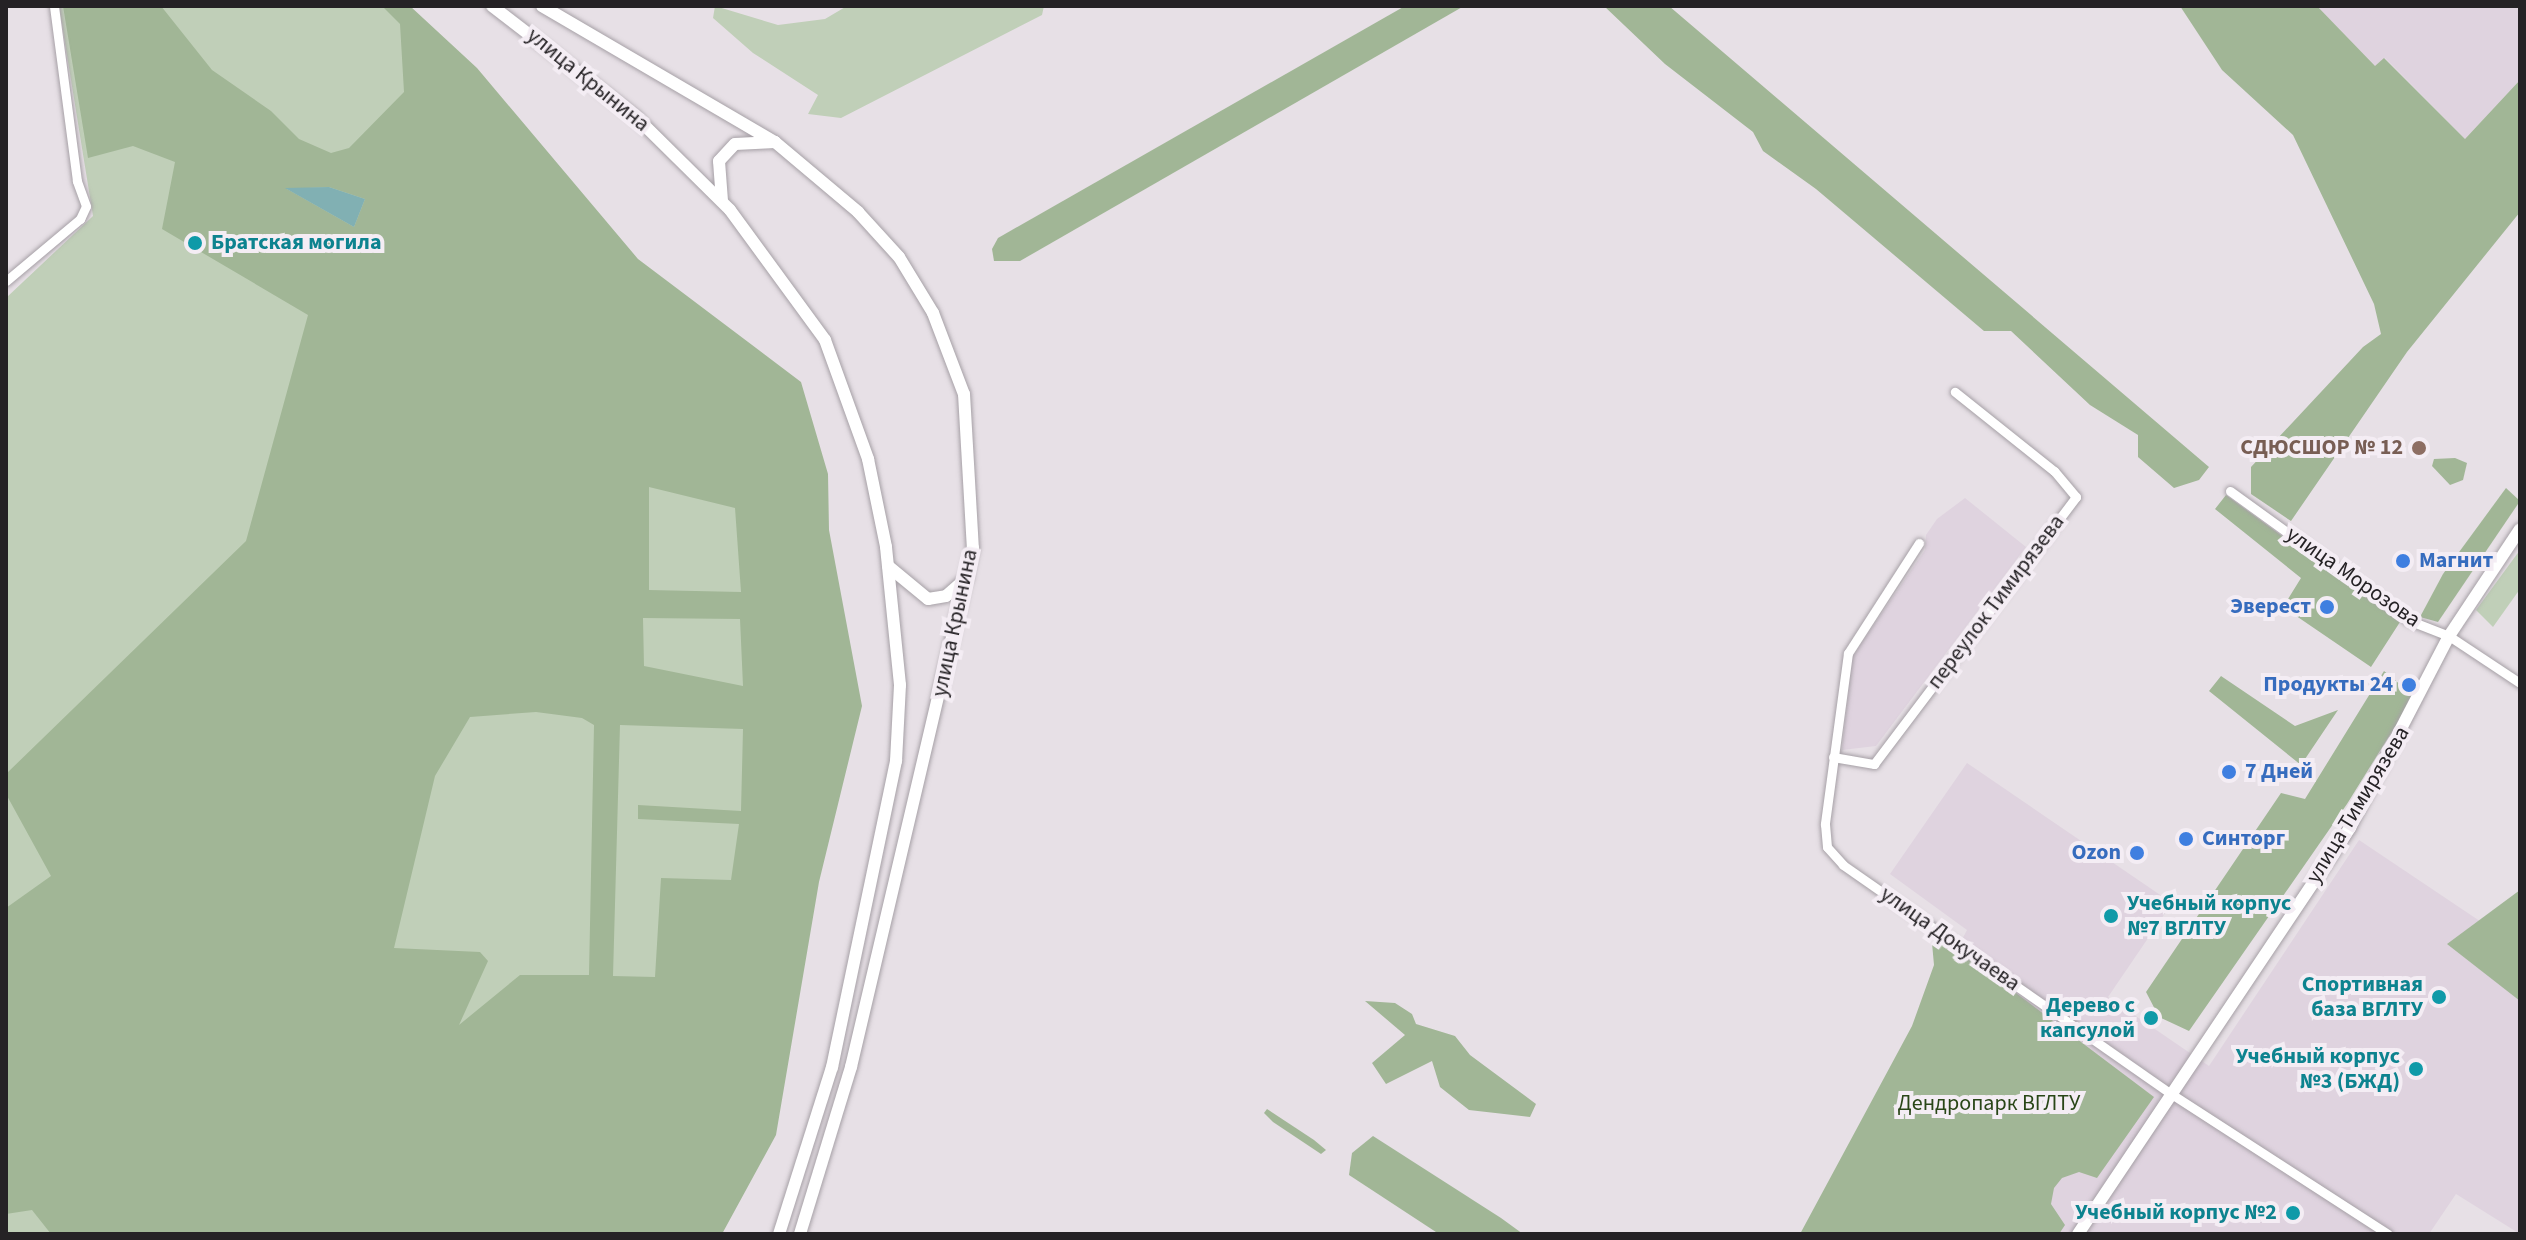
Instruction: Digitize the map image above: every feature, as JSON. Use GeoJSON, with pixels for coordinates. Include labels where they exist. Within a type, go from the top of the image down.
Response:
{"type":"FeatureCollection","features":[{"type":"Feature","properties":{"kind":"main road","name":"улица Крынина"},"geometry":{"type":"LineString","coordinates":[[492,6],[636,117],[722,202],[825,340],[868,459],[888,566],[900,685],[896,761],[832,1067],[779,1234]]}},
{"type":"Feature","properties":{"kind":"main road","name":"улица Крынина"},"geometry":{"type":"LineString","coordinates":[[542,6],[775,142],[858,212],[899,257],[933,313],[964,394],[972,480],[973,548],[851,1067],[800,1234]]}},
{"type":"Feature","properties":{"kind":"main road"},"geometry":{"type":"LineString","coordinates":[[722,202],[719,161],[735,144],[775,142]]}},
{"type":"Feature","properties":{"kind":"main road","name":"улица Тимирязева"},"geometry":{"type":"LineString","coordinates":[[2078,1234],[2350,827],[2449,636],[2520,529]]}},
{"type":"Feature","properties":{"kind":"main road"},"geometry":{"type":"LineString","coordinates":[[888,566],[928,599],[946,596],[967,578]]}},
{"type":"Feature","properties":{"kind":"street"},"geometry":{"type":"LineString","coordinates":[[6,281],[80,219],[86,206],[77,181],[54,6]]}},
{"type":"Feature","properties":{"kind":"street","name":"переулок Тимирязева"},"geometry":{"type":"LineString","coordinates":[[1833,757],[1874,764],[2076,497],[2054,471],[1955,392]]}},
{"type":"Feature","properties":{"kind":"street","name":"улица Морозова"},"geometry":{"type":"LineString","coordinates":[[2230,491],[2408,620],[2449,636],[2520,683]]}},
{"type":"Feature","properties":{"kind":"street","name":"улица Докучаева"},"geometry":{"type":"LineString","coordinates":[[1919,543],[1848,653],[1825,824],[1827,847],[1843,865],[2173,1095],[2388,1234]]}},
{"type":"Feature","properties":{"kind":"shaded area"},"geometry":{"type":"Polygon","coordinates":[[[2317,6],[2520,6],[2520,80],[2465,139],[2385,58],[2375,67],[2317,6]]]}},
{"type":"Feature","properties":{"kind":"shaded area"},"geometry":{"type":"Polygon","coordinates":[[[1965,498],[2026,547],[1876,746],[1842,750],[1852,657],[1925,550],[1926,535],[1937,519],[1965,498]]]}},
{"type":"Feature","properties":{"kind":"shaded area"},"geometry":{"type":"Polygon","coordinates":[[[1967,763],[2172,903],[2108,997],[2209,1066],[2359,840],[2520,948],[2520,1234],[2456,1194],[2429,1234],[1808,1234],[1967,930],[1890,874],[1967,763]]]}},
{"type":"Feature","properties":{"kind":"green space"},"geometry":{"type":"Polygon","coordinates":[[[59,6],[395,6],[655,280],[795,382],[714,1234],[6,1234],[6,298],[93,216],[59,6]]]}},
{"type":"Feature","properties":{"kind":"green space"},"geometry":{"type":"Polygon","coordinates":[[[63,6],[161,6],[212,70],[271,111],[299,139],[331,153],[349,148],[404,92],[400,24],[382,6],[410,6],[477,68],[638,259],[801,382],[828,474],[829,530],[862,706],[819,882],[776,1135],[722,1234],[51,1234],[32,1210],[6,1214],[6,908],[51,876],[6,794],[6,774],[246,541],[308,315],[162,229],[175,162],[133,146],[88,158],[63,6]],[[329,187],[287,189],[354,227],[365,199],[329,187]],[[649,487],[649,590],[741,592],[735,508],[649,487]],[[643,618],[644,666],[743,686],[740,619],[643,618]],[[536,712],[470,717],[435,776],[394,948],[480,952],[488,961],[459,1025],[520,975],[589,975],[594,725],[582,718],[536,712]],[[620,725],[613,976],[655,977],[661,878],[731,880],[739,824],[638,819],[638,805],[741,811],[743,729],[620,725]]]}},
{"type":"Feature","properties":{"kind":"green space"},"geometry":{"type":"Polygon","coordinates":[[[715,6],[778,25],[825,19],[847,6],[1044,6],[1042,15],[841,118],[808,114],[818,95],[753,53],[713,18],[715,6]]]}},
{"type":"Feature","properties":{"kind":"green space"},"geometry":{"type":"Polygon","coordinates":[[[1405,6],[1464,6],[1020,261],[994,261],[992,249],[998,238],[1405,6]]]}},
{"type":"Feature","properties":{"kind":"green space"},"geometry":{"type":"Polygon","coordinates":[[[1604,6],[1669,6],[2209,467],[2199,480],[2174,488],[2138,457],[2138,435],[2090,405],[2011,331],[1984,331],[1816,189],[1763,151],[1753,132],[1665,64],[1604,6]]]}},
{"type":"Feature","properties":{"kind":"green space"},"geometry":{"type":"Polygon","coordinates":[[[2180,6],[2317,6],[2375,66],[2384,58],[2465,139],[2520,80],[2520,212],[2407,352],[2291,521],[2251,494],[2251,467],[2363,347],[2381,334],[2374,304],[2293,135],[2222,70],[2180,6]]]}},
{"type":"Feature","properties":{"kind":"green space"},"geometry":{"type":"Polygon","coordinates":[[[2455,458],[2467,463],[2463,480],[2450,485],[2432,466],[2434,459],[2455,458]]]}},
{"type":"Feature","properties":{"kind":"green space"},"geometry":{"type":"Polygon","coordinates":[[[2506,488],[2520,501],[2438,622],[2420,617],[2443,574],[2506,488]]]}},
{"type":"Feature","properties":{"kind":"green space"},"geometry":{"type":"Polygon","coordinates":[[[2226,495],[2400,622],[2371,667],[2283,607],[2301,578],[2215,509],[2226,495]]]}},
{"type":"Feature","properties":{"kind":"green space"},"geometry":{"type":"Polygon","coordinates":[[[2520,550],[2520,589],[2493,627],[2476,610],[2520,550]]]}},
{"type":"Feature","properties":{"kind":"green space"},"geometry":{"type":"Polygon","coordinates":[[[2384,671],[2414,696],[2347,804],[2189,1031],[2159,1017],[2146,992],[2281,793],[2305,799],[2384,671]]]}},
{"type":"Feature","properties":{"kind":"green space"},"geometry":{"type":"Polygon","coordinates":[[[2221,676],[2295,726],[2338,710],[2301,765],[2209,691],[2221,676]]]}},
{"type":"Feature","properties":{"kind":"green space"},"geometry":{"type":"Polygon","coordinates":[[[2520,890],[2520,1001],[2447,944],[2520,890]]]}},
{"type":"Feature","properties":{"kind":"green space","name":"Дендропарк ВГЛТУ"},"geometry":{"type":"Polygon","coordinates":[[[1932,943],[1951,944],[2154,1097],[2097,1178],[2079,1172],[2062,1178],[2054,1188],[2051,1204],[2065,1225],[2059,1234],[1800,1234],[1912,1026],[1934,965],[1932,943]]]}},
{"type":"Feature","properties":{"kind":"green space"},"geometry":{"type":"Polygon","coordinates":[[[1365,1001],[1395,1003],[1412,1014],[1416,1024],[1455,1036],[1470,1055],[1536,1104],[1530,1117],[1469,1110],[1440,1087],[1432,1061],[1386,1084],[1372,1063],[1405,1035],[1365,1001]]]}},
{"type":"Feature","properties":{"kind":"green space"},"geometry":{"type":"Polygon","coordinates":[[[1267,1109],[1326,1150],[1321,1154],[1273,1122],[1264,1113],[1267,1109]]]}},
{"type":"Feature","properties":{"kind":"green space"},"geometry":{"type":"Polygon","coordinates":[[[1373,1136],[1523,1234],[1439,1234],[1349,1175],[1352,1153],[1373,1136]]]}},
{"type":"Feature","properties":{"kind":"water"},"geometry":{"type":"Polygon","coordinates":[[[329,187],[365,199],[354,227],[285,188],[329,187]]]}},
{"type":"Feature","properties":{"kind":"place","name":"Братская могила"},"geometry":{"type":"Point","coordinates":[195,243]}},
{"type":"Feature","properties":{"kind":"place","name":"СДЮСШОР № 12"},"geometry":{"type":"Point","coordinates":[2419,448]}},
{"type":"Feature","properties":{"kind":"place","name":"Магнит"},"geometry":{"type":"Point","coordinates":[2403,561]}},
{"type":"Feature","properties":{"kind":"place","name":"Эверест"},"geometry":{"type":"Point","coordinates":[2327,607]}},
{"type":"Feature","properties":{"kind":"place","name":"Продукты 24"},"geometry":{"type":"Point","coordinates":[2409,685]}},
{"type":"Feature","properties":{"kind":"place","name":"7 Дней"},"geometry":{"type":"Point","coordinates":[2229,772]}},
{"type":"Feature","properties":{"kind":"place","name":"Синторг"},"geometry":{"type":"Point","coordinates":[2186,839]}},
{"type":"Feature","properties":{"kind":"place","name":"Ozon"},"geometry":{"type":"Point","coordinates":[2137,853]}},
{"type":"Feature","properties":{"kind":"place","name":"Учебный корпус №7 ВГЛТУ"},"geometry":{"type":"Point","coordinates":[2111,916]}},
{"type":"Feature","properties":{"kind":"place","name":"Спортивная база ВГЛТУ"},"geometry":{"type":"Point","coordinates":[2439,997]}},
{"type":"Feature","properties":{"kind":"place","name":"Дерево с капсулой"},"geometry":{"type":"Point","coordinates":[2151,1018]}},
{"type":"Feature","properties":{"kind":"place","name":"Учебный корпус №3 (БЖД)"},"geometry":{"type":"Point","coordinates":[2416,1069]}},
{"type":"Feature","properties":{"kind":"place","name":"Учебный корпус №2"},"geometry":{"type":"Point","coordinates":[2293,1213]}}]}
